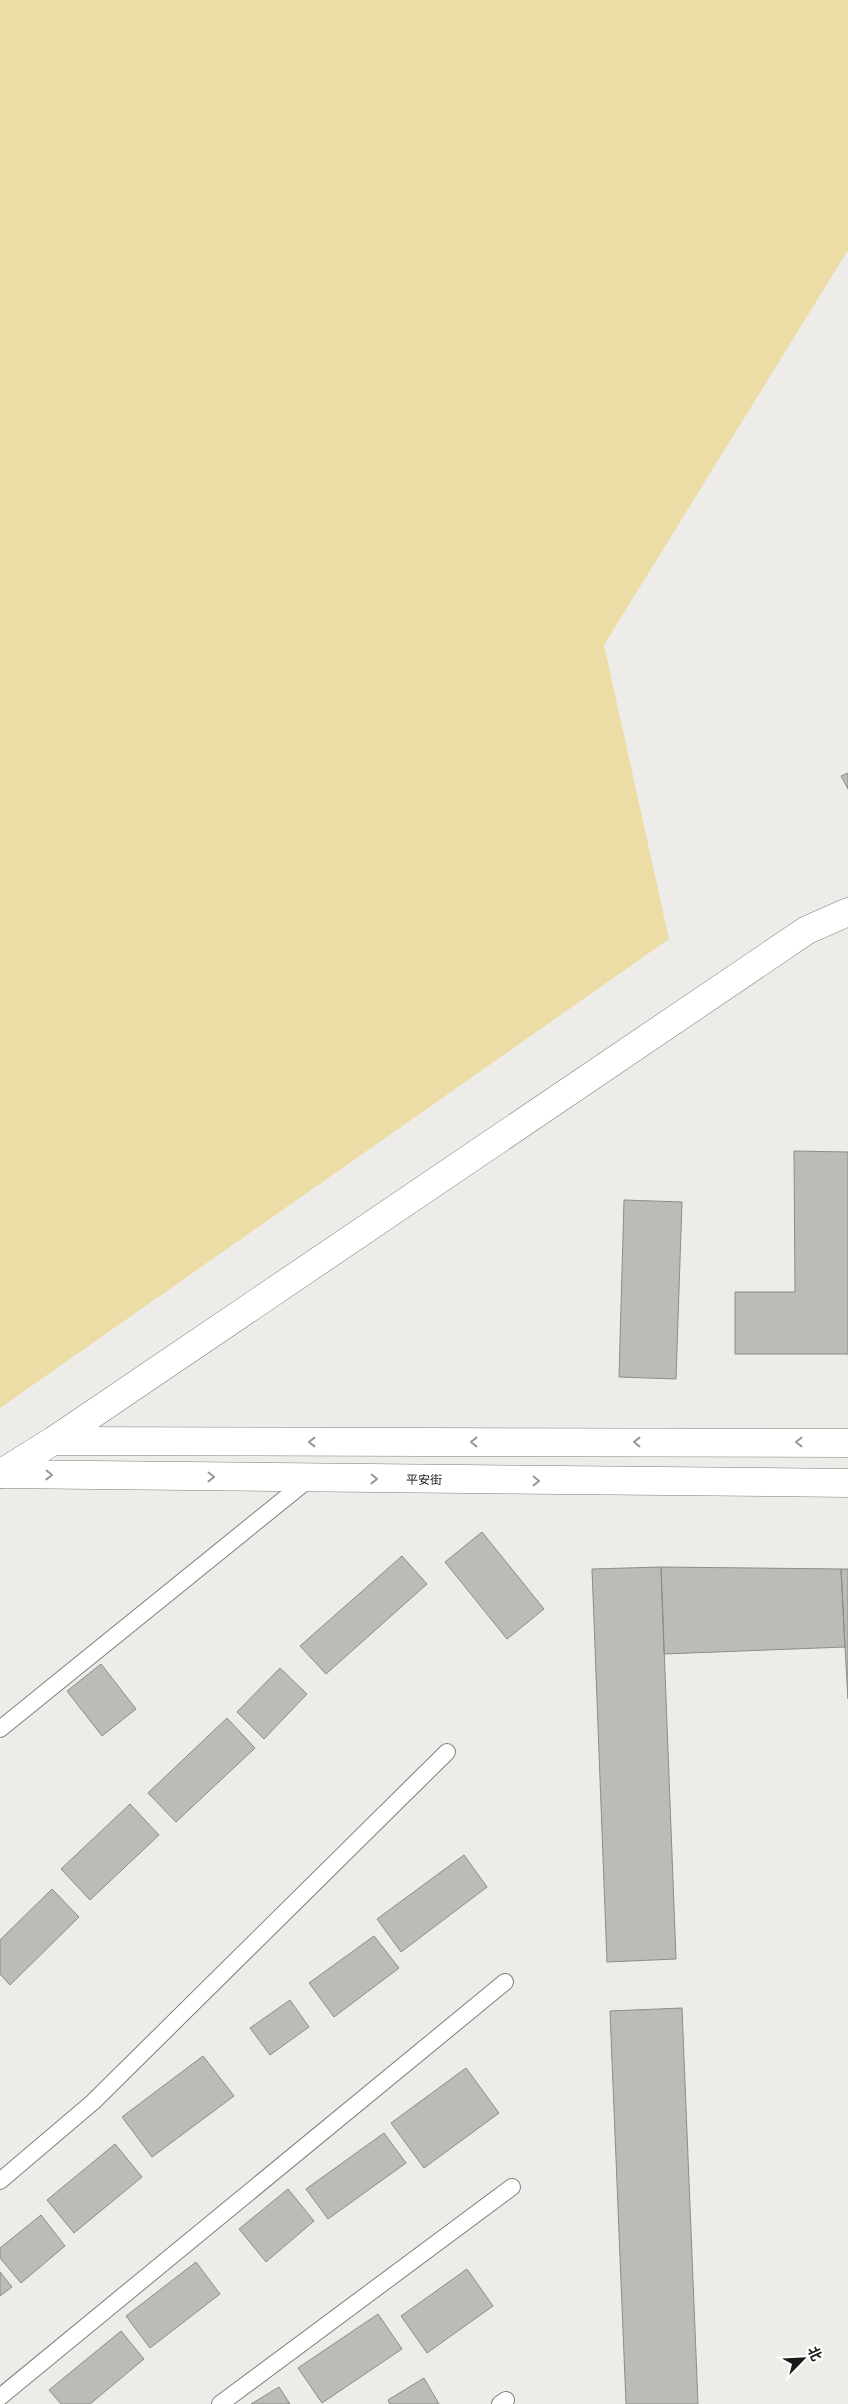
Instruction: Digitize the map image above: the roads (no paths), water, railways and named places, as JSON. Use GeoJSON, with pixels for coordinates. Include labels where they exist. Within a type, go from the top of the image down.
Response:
{"type":"FeatureCollection","features":[{"type":"Feature","properties":{"kind":"main road"},"geometry":{"type":"LineString","coordinates":[[0,1474],[53,1441],[807,930],[848,912]]}},
{"type":"Feature","properties":{"kind":"main road"},"geometry":{"type":"LineString","coordinates":[[53,1441],[848,1442]]}},
{"type":"Feature","properties":{"kind":"main road","name":"平安街"},"geometry":{"type":"LineString","coordinates":[[0,1474],[848,1483]]}},
{"type":"Feature","properties":{"kind":"lane"},"geometry":{"type":"LineString","coordinates":[[0,1729],[309,1478]]}},
{"type":"Feature","properties":{"kind":"lane"},"geometry":{"type":"LineString","coordinates":[[0,2181],[93,2102],[447,1752]]}},
{"type":"Feature","properties":{"kind":"lane"},"geometry":{"type":"LineString","coordinates":[[0,2397],[505,1982]]}},
{"type":"Feature","properties":{"kind":"lane"},"geometry":{"type":"LineString","coordinates":[[220,2404],[512,2187]]}}]}
